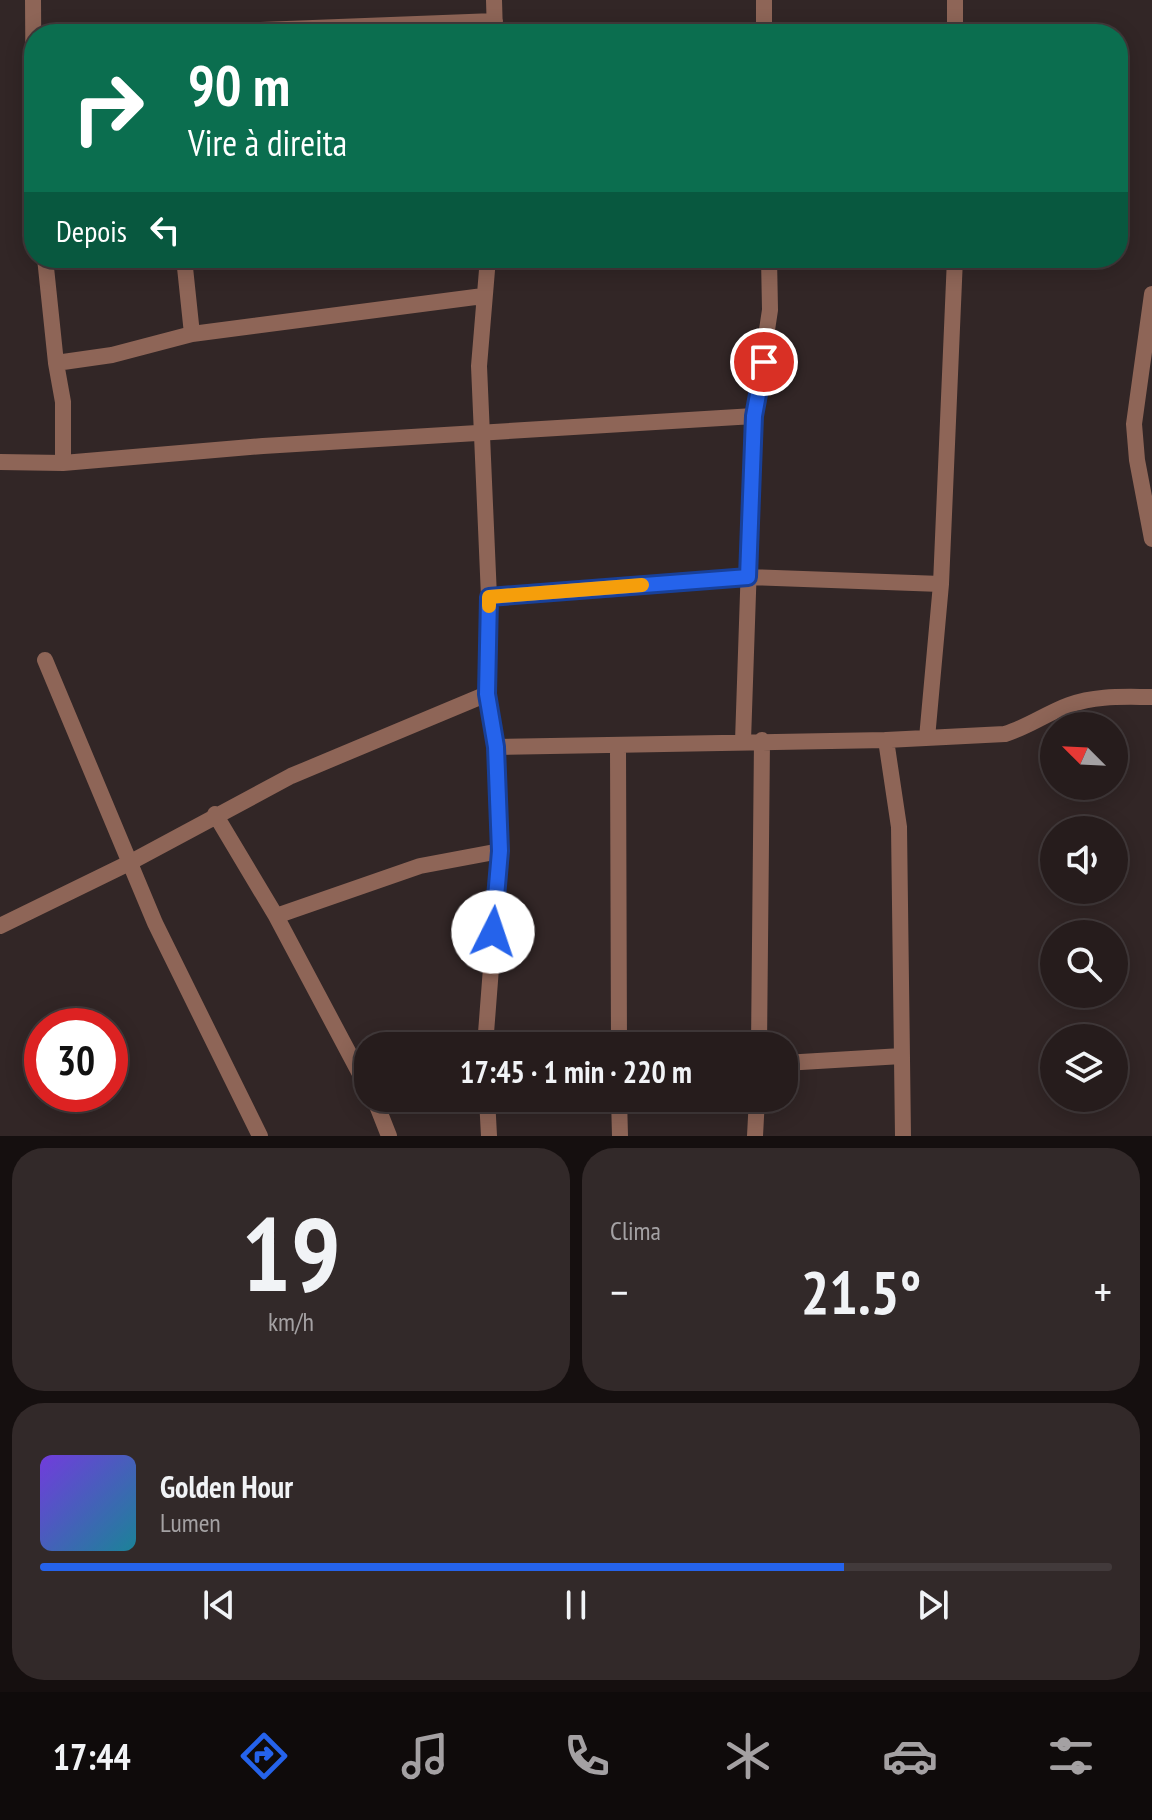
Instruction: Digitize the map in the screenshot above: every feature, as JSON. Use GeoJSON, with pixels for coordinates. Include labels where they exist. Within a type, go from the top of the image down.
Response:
{"type":"FeatureCollection","features":[{"type":"Feature","properties":{"kind":"street"},"geometry":{"type":"LineString","coordinates":[[33,0],[33,24]]}},
{"type":"Feature","properties":{"kind":"street"},"geometry":{"type":"LineString","coordinates":[[494,0],[495,24]]}},
{"type":"Feature","properties":{"kind":"street"},"geometry":{"type":"LineString","coordinates":[[764,0],[764,24]]}},
{"type":"Feature","properties":{"kind":"street"},"geometry":{"type":"LineString","coordinates":[[955,0],[955,24]]}},
{"type":"Feature","properties":{"kind":"street"},"geometry":{"type":"LineString","coordinates":[[46,268],[63,402],[63,463]]}},
{"type":"Feature","properties":{"kind":"street"},"geometry":{"type":"LineString","coordinates":[[185,268],[192,334]]}},
{"type":"Feature","properties":{"kind":"street"},"geometry":{"type":"LineString","coordinates":[[486,1032],[500,851],[496,747],[487,694],[489,597],[479,366],[487,268]]}},
{"type":"Feature","properties":{"kind":"street"},"geometry":{"type":"LineString","coordinates":[[743,741],[754,416],[770,310],[769,268]]}},
{"type":"Feature","properties":{"kind":"street"},"geometry":{"type":"LineString","coordinates":[[927,738],[941,584],[955,268]]}},
{"type":"Feature","properties":{"kind":"street"},"geometry":{"type":"LineString","coordinates":[[1152,294],[1134,424],[1137,460],[1152,539]]}},
{"type":"Feature","properties":{"kind":"street"},"geometry":{"type":"LineString","coordinates":[[56,363],[112,355],[192,334],[483,296]]}},
{"type":"Feature","properties":{"kind":"street"},"geometry":{"type":"LineString","coordinates":[[0,462],[63,463],[642,420],[754,416]]}},
{"type":"Feature","properties":{"kind":"street"},"geometry":{"type":"LineString","coordinates":[[489,597],[748,577],[941,584]]}},
{"type":"Feature","properties":{"kind":"street"},"geometry":{"type":"LineString","coordinates":[[45,660],[129,863],[260,1136]]}},
{"type":"Feature","properties":{"kind":"street"},"geometry":{"type":"LineString","coordinates":[[0,926],[129,863],[215,814],[291,776],[487,694]]}},
{"type":"Feature","properties":{"kind":"street"},"geometry":{"type":"LineString","coordinates":[[496,747],[886,740],[1005,734],[1069,705],[1099,697],[1152,697]]}},
{"type":"Feature","properties":{"kind":"street"},"geometry":{"type":"LineString","coordinates":[[759,1032],[762,740]]}},
{"type":"Feature","properties":{"kind":"street"},"geometry":{"type":"LineString","coordinates":[[886,740],[899,827],[903,1136]]}},
{"type":"Feature","properties":{"kind":"street"},"geometry":{"type":"LineString","coordinates":[[618,746],[619,1032]]}},
{"type":"Feature","properties":{"kind":"street"},"geometry":{"type":"LineString","coordinates":[[215,814],[276,916],[354,1063]]}},
{"type":"Feature","properties":{"kind":"street"},"geometry":{"type":"LineString","coordinates":[[276,916],[420,866],[500,851]]}},
{"type":"Feature","properties":{"kind":"street"},"geometry":{"type":"LineString","coordinates":[[798,1062],[902,1056]]}},
{"type":"Feature","properties":{"kind":"street"},"geometry":{"type":"LineString","coordinates":[[380,1112],[389,1136]]}},
{"type":"Feature","properties":{"kind":"street"},"geometry":{"type":"LineString","coordinates":[[488,1112],[489,1136]]}},
{"type":"Feature","properties":{"kind":"street"},"geometry":{"type":"LineString","coordinates":[[619,1112],[620,1136]]}},
{"type":"Feature","properties":{"kind":"street"},"geometry":{"type":"LineString","coordinates":[[755,1136],[756,1112]]}},
{"type":"Feature","properties":{"kind":"slow traffic"},"geometry":{"type":"LineString","coordinates":[[489,606],[489,597],[642,585]]}},
{"type":"Feature","properties":{"kind":"route"},"geometry":{"type":"LineString","coordinates":[[493,932],[500,851],[496,747],[487,694],[489,597],[748,577],[754,416],[764,362]]}}]}
